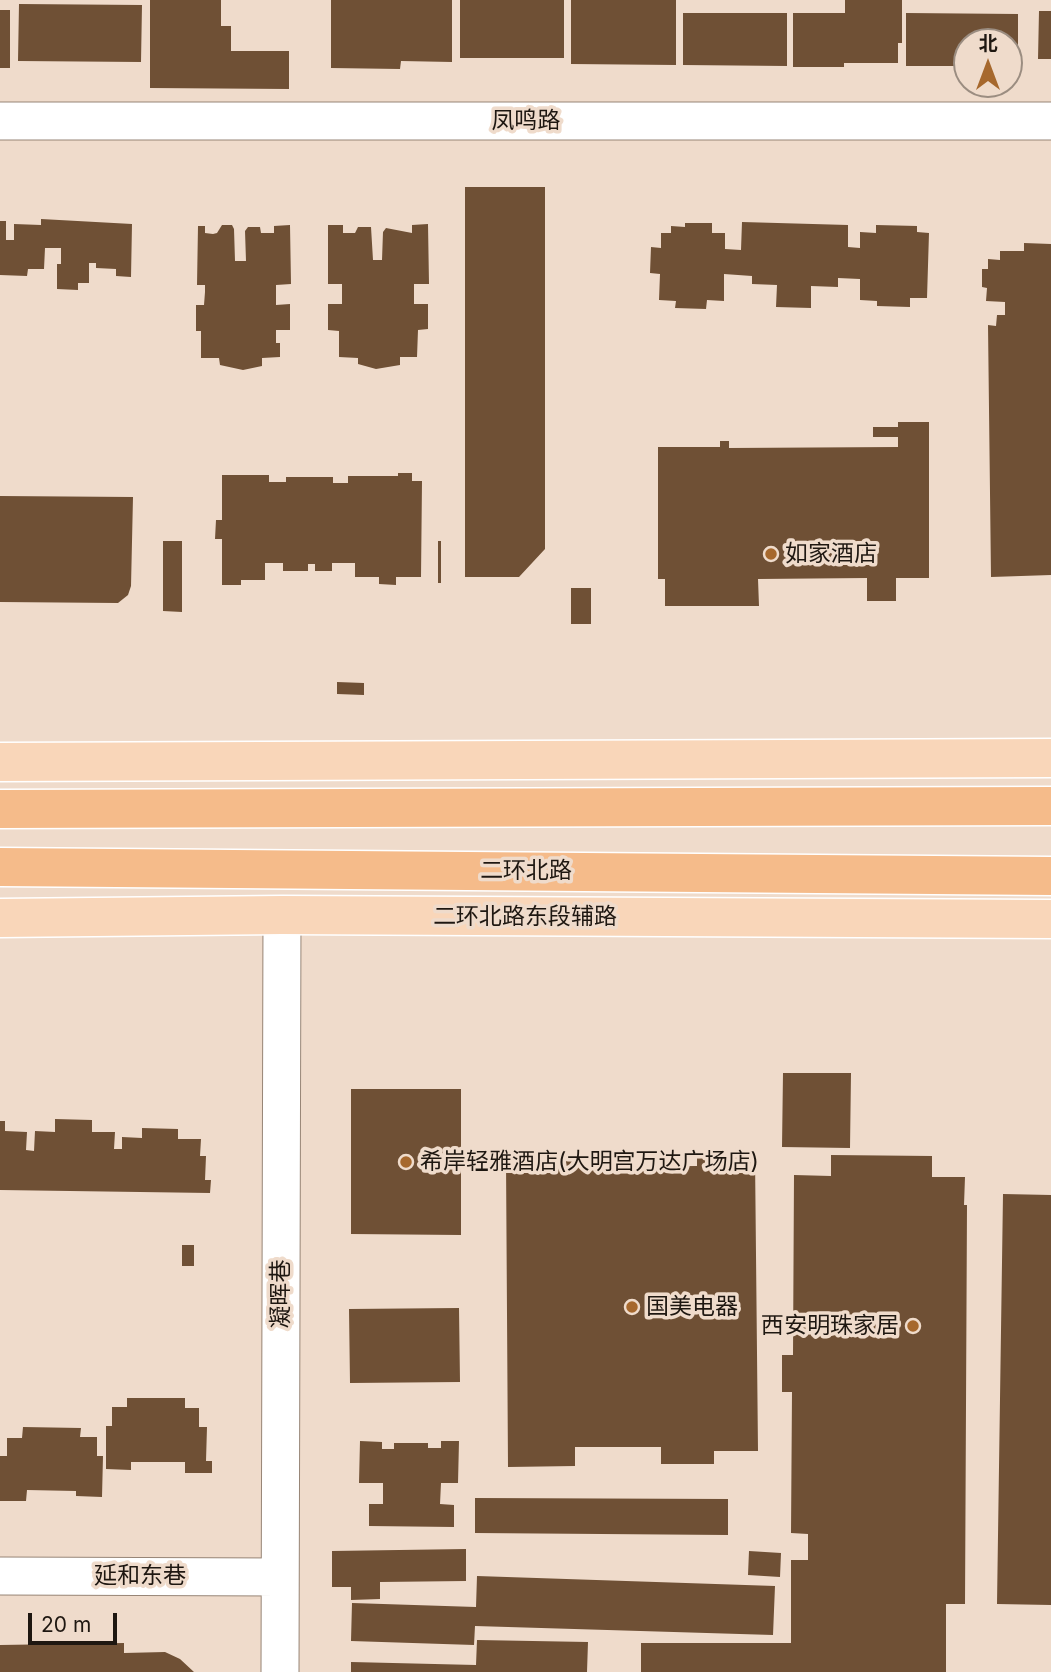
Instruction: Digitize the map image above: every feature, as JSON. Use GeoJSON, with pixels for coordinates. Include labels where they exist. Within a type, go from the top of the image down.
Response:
{"type":"FeatureCollection","features":[{"type":"Feature","properties":{"kind":"highway"},"geometry":{"type":"LineString","coordinates":[[0,809],[1051,806]]}},
{"type":"Feature","properties":{"kind":"highway","name":"二环北路"},"geometry":{"type":"LineString","coordinates":[[0,867],[1051,876]]}},
{"type":"Feature","properties":{"kind":"main road"},"geometry":{"type":"LineString","coordinates":[[0,762],[1051,758]]}},
{"type":"Feature","properties":{"kind":"main road","name":"二环北路东段辅路"},"geometry":{"type":"LineString","coordinates":[[0,918],[282,915],[1051,919]]}},
{"type":"Feature","properties":{"kind":"street","name":"凤鸣路"},"geometry":{"type":"LineString","coordinates":[[0,121],[1051,121]]}},
{"type":"Feature","properties":{"kind":"street","name":"凝晖巷"},"geometry":{"type":"LineString","coordinates":[[280,1672],[282,915]]}},
{"type":"Feature","properties":{"kind":"street","name":"延和东巷"},"geometry":{"type":"LineString","coordinates":[[0,1576],[280,1577]]}},
{"type":"Feature","properties":{"kind":"building"},"geometry":{"type":"Polygon","coordinates":[[[150,0],[221,0],[221,26],[231,26],[231,51],[289,51],[289,89],[150,88],[150,0]]]}},
{"type":"Feature","properties":{"kind":"building"},"geometry":{"type":"Polygon","coordinates":[[[331,0],[452,0],[452,62],[401,61],[400,69],[331,68],[331,0]]]}},
{"type":"Feature","properties":{"kind":"building"},"geometry":{"type":"Polygon","coordinates":[[[460,0],[564,0],[564,58],[460,58],[460,0]]]}},
{"type":"Feature","properties":{"kind":"building"},"geometry":{"type":"Polygon","coordinates":[[[571,0],[676,0],[676,65],[571,64],[571,0]]]}},
{"type":"Feature","properties":{"kind":"building"},"geometry":{"type":"Polygon","coordinates":[[[845,0],[902,0],[902,43],[898,43],[898,63],[793,67],[793,13],[845,13],[845,0]]]}},
{"type":"Feature","properties":{"kind":"building"},"geometry":{"type":"Polygon","coordinates":[[[19,4],[142,5],[141,62],[18,61],[19,4]]]}},
{"type":"Feature","properties":{"kind":"building"},"geometry":{"type":"Polygon","coordinates":[[[0,10],[10,10],[10,68],[0,68],[0,10]]]}},
{"type":"Feature","properties":{"kind":"building"},"geometry":{"type":"Polygon","coordinates":[[[1039,11],[1051,11],[1051,59],[1038,59],[1039,11]]]}},
{"type":"Feature","properties":{"kind":"building"},"geometry":{"type":"Polygon","coordinates":[[[683,13],[787,13],[787,66],[683,65],[683,13]]]}},
{"type":"Feature","properties":{"kind":"building"},"geometry":{"type":"Polygon","coordinates":[[[906,13],[1018,14],[1018,28],[953,28],[953,66],[906,66],[906,13]]]}},
{"type":"Feature","properties":{"kind":"building"},"geometry":{"type":"Polygon","coordinates":[[[465,187],[545,187],[545,549],[519,577],[465,577],[465,187]]]}},
{"type":"Feature","properties":{"kind":"building"},"geometry":{"type":"Polygon","coordinates":[[[41,219],[132,224],[131,277],[116,276],[116,269],[96,268],[96,263],[89,263],[89,283],[78,283],[78,290],[57,289],[57,264],[61,264],[61,248],[45,248],[44,269],[28,269],[27,276],[0,275],[0,221],[6,221],[6,240],[14,240],[14,224],[41,225],[41,219]]]}},
{"type":"Feature","properties":{"kind":"building"},"geometry":{"type":"Polygon","coordinates":[[[742,222],[848,225],[848,247],[860,248],[860,232],[876,233],[876,225],[917,226],[917,232],[929,233],[927,298],[910,298],[910,307],[877,306],[877,301],[860,300],[860,279],[838,278],[838,287],[811,286],[811,308],[776,307],[777,285],[752,284],[752,276],[724,274],[724,301],[707,300],[706,309],[675,308],[676,301],[659,300],[660,274],[650,273],[651,247],[661,248],[661,233],[671,233],[671,226],[685,227],[685,223],[712,223],[712,233],[725,233],[725,249],[741,250],[742,222]]]}},
{"type":"Feature","properties":{"kind":"building"},"geometry":{"type":"Polygon","coordinates":[[[428,224],[429,284],[414,284],[414,304],[428,304],[428,329],[418,330],[417,357],[400,357],[400,365],[376,369],[358,364],[358,358],[339,357],[339,331],[328,330],[328,304],[342,304],[342,284],[328,284],[328,225],[343,225],[343,233],[355,233],[358,227],[371,227],[373,260],[382,260],[383,232],[386,228],[412,233],[412,225],[428,224]]]}},
{"type":"Feature","properties":{"kind":"building"},"geometry":{"type":"Polygon","coordinates":[[[222,225],[232,225],[234,229],[235,261],[246,261],[245,231],[248,227],[260,227],[261,233],[274,233],[274,226],[290,225],[291,284],[276,285],[276,305],[290,304],[290,330],[276,330],[280,357],[262,358],[262,366],[243,370],[220,365],[219,358],[201,358],[201,331],[196,331],[196,305],[204,305],[205,285],[197,285],[198,226],[205,226],[205,233],[213,234],[217,233],[222,225]]]}},
{"type":"Feature","properties":{"kind":"building"},"geometry":{"type":"Polygon","coordinates":[[[1024,243],[1051,244],[1051,575],[991,577],[988,325],[996,326],[997,315],[1005,315],[1005,302],[986,301],[987,288],[982,287],[982,269],[988,269],[988,259],[1000,260],[1000,251],[1024,251],[1024,243]]]}},
{"type":"Feature","properties":{"kind":"building"},"geometry":{"type":"Polygon","coordinates":[[[898,422],[929,422],[929,578],[896,578],[896,601],[867,601],[867,578],[758,579],[759,606],[665,606],[665,579],[658,579],[658,447],[720,447],[720,441],[729,441],[729,448],[898,447],[898,437],[873,437],[873,427],[898,427],[898,422]]]}},
{"type":"Feature","properties":{"kind":"building"},"geometry":{"type":"Polygon","coordinates":[[[398,473],[412,473],[412,481],[422,481],[421,577],[396,577],[396,585],[379,584],[379,577],[355,577],[355,563],[332,563],[332,571],[315,571],[315,564],[308,564],[308,571],[283,571],[283,563],[265,563],[265,580],[241,580],[241,585],[222,585],[222,539],[215,539],[216,520],[222,520],[222,475],[269,475],[269,482],[286,482],[286,477],[333,477],[333,483],[348,483],[348,476],[398,476],[398,473]]]}},
{"type":"Feature","properties":{"kind":"building"},"geometry":{"type":"Polygon","coordinates":[[[0,496],[133,497],[131,586],[128,595],[118,603],[0,602],[0,496]]]}},
{"type":"Feature","properties":{"kind":"building"},"geometry":{"type":"Polygon","coordinates":[[[163,541],[182,541],[182,612],[163,611],[163,541]]]}},
{"type":"Feature","properties":{"kind":"building"},"geometry":{"type":"Polygon","coordinates":[[[438,541],[441,541],[441,583],[438,583],[438,541]]]}},
{"type":"Feature","properties":{"kind":"building"},"geometry":{"type":"Polygon","coordinates":[[[571,588],[591,588],[591,624],[571,624],[571,588]]]}},
{"type":"Feature","properties":{"kind":"building"},"geometry":{"type":"Polygon","coordinates":[[[337,682],[364,683],[364,695],[337,694],[337,682]]]}},
{"type":"Feature","properties":{"kind":"building"},"geometry":{"type":"Polygon","coordinates":[[[783,1073],[851,1073],[850,1148],[782,1147],[783,1073]]]}},
{"type":"Feature","properties":{"kind":"building","name":"希岸轻雅酒店(大明宫万达广场店)"},"geometry":{"type":"Polygon","coordinates":[[[351,1089],[461,1089],[461,1235],[351,1234],[351,1089]]]}},
{"type":"Feature","properties":{"kind":"building"},"geometry":{"type":"Polygon","coordinates":[[[55,1119],[92,1120],[92,1132],[115,1132],[114,1149],[122,1149],[122,1137],[142,1138],[142,1128],[178,1129],[178,1139],[201,1139],[200,1156],[206,1156],[205,1180],[211,1180],[210,1193],[0,1190],[0,1121],[5,1121],[5,1131],[27,1132],[26,1150],[34,1151],[35,1131],[55,1132],[55,1119]]]}},
{"type":"Feature","properties":{"kind":"building"},"geometry":{"type":"Polygon","coordinates":[[[831,1155],[932,1156],[932,1177],[965,1177],[965,1604],[946,1604],[946,1672],[641,1672],[641,1643],[791,1643],[791,1560],[808,1560],[808,1534],[791,1533],[792,1392],[782,1392],[782,1355],[793,1355],[794,1175],[831,1176],[831,1155]]]}},
{"type":"Feature","properties":{"kind":"building","name":"国美电器"},"geometry":{"type":"Polygon","coordinates":[[[697,1157],[755,1157],[758,1451],[714,1451],[714,1464],[661,1464],[661,1447],[575,1447],[575,1466],[508,1467],[506,1160],[578,1160],[578,1167],[697,1166],[697,1157]]]}},
{"type":"Feature","properties":{"kind":"building"},"geometry":{"type":"Polygon","coordinates":[[[1003,1194],[1051,1195],[1051,1605],[997,1604],[1003,1194]]]}},
{"type":"Feature","properties":{"kind":"building"},"geometry":{"type":"Polygon","coordinates":[[[182,1245],[194,1245],[194,1266],[182,1266],[182,1245]]]}},
{"type":"Feature","properties":{"kind":"building"},"geometry":{"type":"Polygon","coordinates":[[[459,1308],[460,1382],[350,1383],[349,1309],[459,1308]]]}},
{"type":"Feature","properties":{"kind":"building"},"geometry":{"type":"Polygon","coordinates":[[[127,1398],[185,1398],[185,1408],[199,1408],[199,1427],[207,1427],[206,1461],[212,1461],[212,1473],[185,1473],[185,1462],[131,1462],[131,1470],[106,1469],[106,1426],[112,1426],[112,1407],[127,1407],[127,1398]]]}},
{"type":"Feature","properties":{"kind":"building"},"geometry":{"type":"Polygon","coordinates":[[[23,1427],[81,1428],[80,1437],[97,1437],[97,1456],[103,1456],[102,1497],[76,1496],[76,1491],[27,1490],[26,1501],[0,1501],[0,1456],[7,1456],[7,1438],[22,1438],[23,1427]]]}},
{"type":"Feature","properties":{"kind":"building"},"geometry":{"type":"Polygon","coordinates":[[[360,1441],[382,1442],[382,1449],[394,1449],[394,1443],[428,1443],[428,1448],[441,1448],[441,1441],[459,1441],[458,1483],[441,1483],[440,1504],[454,1505],[454,1527],[369,1526],[369,1504],[383,1504],[383,1483],[359,1483],[360,1441]]]}},
{"type":"Feature","properties":{"kind":"building"},"geometry":{"type":"Polygon","coordinates":[[[475,1498],[728,1499],[728,1535],[475,1533],[475,1498]]]}},
{"type":"Feature","properties":{"kind":"building"},"geometry":{"type":"Polygon","coordinates":[[[466,1549],[466,1581],[380,1582],[380,1599],[351,1600],[351,1587],[332,1587],[332,1551],[466,1549]]]}},
{"type":"Feature","properties":{"kind":"building"},"geometry":{"type":"Polygon","coordinates":[[[749,1551],[781,1553],[780,1577],[748,1575],[749,1551]]]}},
{"type":"Feature","properties":{"kind":"building"},"geometry":{"type":"Polygon","coordinates":[[[477,1576],[775,1586],[773,1635],[475,1626],[474,1645],[351,1641],[352,1603],[476,1607],[477,1576]]]}},
{"type":"Feature","properties":{"kind":"building"},"geometry":{"type":"Polygon","coordinates":[[[477,1640],[588,1642],[587,1672],[351,1672],[351,1662],[476,1665],[477,1640]]]}},
{"type":"Feature","properties":{"kind":"building"},"geometry":{"type":"Polygon","coordinates":[[[124,1643],[124,1653],[165,1652],[180,1659],[194,1672],[0,1672],[0,1645],[124,1643]]]}},
{"type":"Feature","properties":{"kind":"place","name":"如家酒店"},"geometry":{"type":"Point","coordinates":[771,554]}},
{"type":"Feature","properties":{"kind":"place","name":"希岸轻雅酒店(大明宫万达广场店)"},"geometry":{"type":"Point","coordinates":[406,1162]}},
{"type":"Feature","properties":{"kind":"place","name":"国美电器"},"geometry":{"type":"Point","coordinates":[632,1307]}},
{"type":"Feature","properties":{"kind":"place","name":"西安明珠家居"},"geometry":{"type":"Point","coordinates":[913,1326]}}]}
